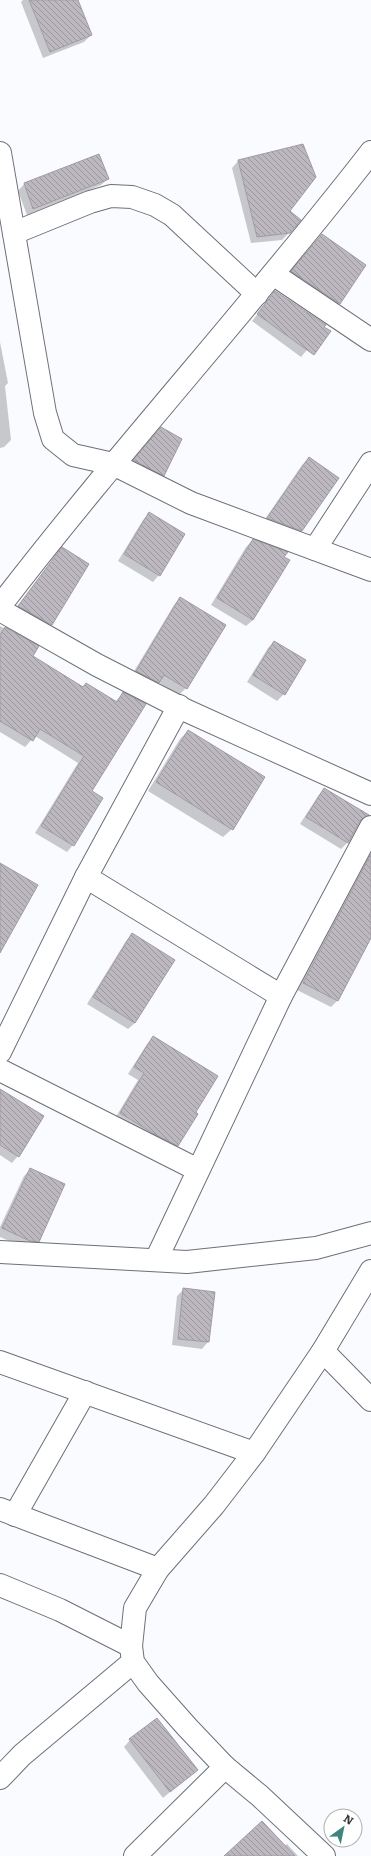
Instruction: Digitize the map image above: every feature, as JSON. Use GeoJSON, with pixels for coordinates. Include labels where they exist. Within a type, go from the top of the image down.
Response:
{"type":"FeatureCollection","features":[{"type":"Feature","properties":{"kind":"street"},"geometry":{"type":"LineString","coordinates":[[0,153],[45,413],[53,439],[73,455],[113,464],[191,502],[371,570]]}},
{"type":"Feature","properties":{"kind":"street"},"geometry":{"type":"LineString","coordinates":[[0,606],[53,537],[113,464],[368,163]]}},
{"type":"Feature","properties":{"kind":"street"},"geometry":{"type":"LineString","coordinates":[[14,233],[90,202],[111,196],[132,197],[155,205],[172,216],[257,294]]}},
{"type":"Feature","properties":{"kind":"street"},"geometry":{"type":"LineString","coordinates":[[274,274],[371,340]]}},
{"type":"Feature","properties":{"kind":"street"},"geometry":{"type":"LineString","coordinates":[[315,549],[371,463]]}},
{"type":"Feature","properties":{"kind":"street"},"geometry":{"type":"LineString","coordinates":[[0,610],[97,665],[179,706],[371,794]]}},
{"type":"Feature","properties":{"kind":"street"},"geometry":{"type":"LineString","coordinates":[[0,1052],[86,877],[179,706]]}},
{"type":"Feature","properties":{"kind":"street"},"geometry":{"type":"LineString","coordinates":[[156,1260],[281,996],[371,827]]}},
{"type":"Feature","properties":{"kind":"street"},"geometry":{"type":"LineString","coordinates":[[86,877],[281,996]]}},
{"type":"Feature","properties":{"kind":"street"},"geometry":{"type":"LineString","coordinates":[[0,1070],[198,1170]]}},
{"type":"Feature","properties":{"kind":"street"},"geometry":{"type":"LineString","coordinates":[[0,1252],[187,1262],[278,1254],[316,1248],[371,1233]]}},
{"type":"Feature","properties":{"kind":"street"},"geometry":{"type":"LineString","coordinates":[[0,1778],[22,1755],[132,1654],[135,1608],[158,1569],[214,1505],[254,1453],[323,1351],[371,1270]]}},
{"type":"Feature","properties":{"kind":"street"},"geometry":{"type":"LineString","coordinates":[[323,1351],[371,1400]]}},
{"type":"Feature","properties":{"kind":"street"},"geometry":{"type":"LineString","coordinates":[[0,1362],[254,1453]]}},
{"type":"Feature","properties":{"kind":"street"},"geometry":{"type":"LineString","coordinates":[[85,1392],[7,1512],[158,1569]]}},
{"type":"Feature","properties":{"kind":"street"},"geometry":{"type":"LineString","coordinates":[[0,1585],[60,1610],[132,1654],[148,1682],[225,1767],[260,1796],[324,1856]]}},
{"type":"Feature","properties":{"kind":"street"},"geometry":{"type":"LineString","coordinates":[[135,1856],[225,1767]]}},
{"type":"Feature","properties":{"kind":"building"},"geometry":{"type":"Polygon","coordinates":[[[29,0],[78,0],[92,35],[50,52],[29,0]]]}},
{"type":"Feature","properties":{"kind":"building"},"geometry":{"type":"Polygon","coordinates":[[[303,144],[316,177],[290,211],[301,220],[290,233],[257,237],[238,160],[303,144]]]}},
{"type":"Feature","properties":{"kind":"building"},"geometry":{"type":"Polygon","coordinates":[[[99,154],[109,179],[33,209],[24,183],[99,154]]]}},
{"type":"Feature","properties":{"kind":"building"},"geometry":{"type":"Polygon","coordinates":[[[322,234],[366,265],[340,304],[291,271],[322,234]]]}},
{"type":"Feature","properties":{"kind":"building"},"geometry":{"type":"Polygon","coordinates":[[[275,291],[326,325],[324,327],[331,331],[314,355],[257,314],[275,291]]]}},
{"type":"Feature","properties":{"kind":"building"},"geometry":{"type":"Polygon","coordinates":[[[161,427],[182,439],[164,476],[133,460],[161,427]]]}},
{"type":"Feature","properties":{"kind":"building"},"geometry":{"type":"Polygon","coordinates":[[[309,457],[339,478],[302,531],[267,518],[309,457]]]}},
{"type":"Feature","properties":{"kind":"building"},"geometry":{"type":"Polygon","coordinates":[[[149,512],[185,534],[160,576],[124,554],[149,512]]]}},
{"type":"Feature","properties":{"kind":"building"},"geometry":{"type":"Polygon","coordinates":[[[253,539],[288,552],[284,557],[290,560],[253,620],[217,598],[253,539]]]}},
{"type":"Feature","properties":{"kind":"building"},"geometry":{"type":"Polygon","coordinates":[[[62,547],[89,564],[52,625],[18,606],[62,547]]]}},
{"type":"Feature","properties":{"kind":"building"},"geometry":{"type":"Polygon","coordinates":[[[180,597],[226,625],[187,689],[164,675],[159,683],[136,671],[180,597]]]}},
{"type":"Feature","properties":{"kind":"building"},"geometry":{"type":"Polygon","coordinates":[[[5,627],[39,646],[33,656],[83,687],[86,683],[117,702],[123,692],[146,704],[92,791],[103,798],[74,846],[41,826],[84,756],[40,729],[33,741],[0,721],[0,635],[5,627]]]}},
{"type":"Feature","properties":{"kind":"building"},"geometry":{"type":"Polygon","coordinates":[[[274,641],[306,660],[285,695],[253,675],[274,641]]]}},
{"type":"Feature","properties":{"kind":"building"},"geometry":{"type":"Polygon","coordinates":[[[188,730],[265,777],[233,830],[156,782],[188,730]]]}},
{"type":"Feature","properties":{"kind":"building"},"geometry":{"type":"Polygon","coordinates":[[[324,788],[369,815],[360,821],[348,843],[306,817],[324,788]]]}},
{"type":"Feature","properties":{"kind":"building"},"geometry":{"type":"Polygon","coordinates":[[[371,854],[371,938],[338,1001],[303,983],[371,854]]]}},
{"type":"Feature","properties":{"kind":"building"},"geometry":{"type":"Polygon","coordinates":[[[0,863],[38,885],[0,953],[0,863]]]}},
{"type":"Feature","properties":{"kind":"building"},"geometry":{"type":"Polygon","coordinates":[[[132,933],[175,960],[135,1023],[93,997],[132,933]]]}},
{"type":"Feature","properties":{"kind":"building"},"geometry":{"type":"Polygon","coordinates":[[[153,1036],[218,1076],[196,1112],[198,1114],[178,1146],[156,1135],[120,1113],[144,1073],[134,1067],[153,1036]]]}},
{"type":"Feature","properties":{"kind":"building"},"geometry":{"type":"Polygon","coordinates":[[[0,1089],[44,1116],[19,1157],[0,1145],[0,1089]]]}},
{"type":"Feature","properties":{"kind":"building"},"geometry":{"type":"Polygon","coordinates":[[[30,1168],[65,1184],[39,1242],[30,1241],[2,1228],[30,1168]]]}},
{"type":"Feature","properties":{"kind":"building"},"geometry":{"type":"Polygon","coordinates":[[[183,1288],[215,1292],[209,1342],[178,1339],[183,1288]]]}},
{"type":"Feature","properties":{"kind":"building"},"geometry":{"type":"Polygon","coordinates":[[[157,1718],[198,1770],[170,1792],[129,1739],[157,1718]]]}},
{"type":"Feature","properties":{"kind":"building"},"geometry":{"type":"Polygon","coordinates":[[[262,1821],[295,1856],[224,1856],[262,1821]]]}}]}
